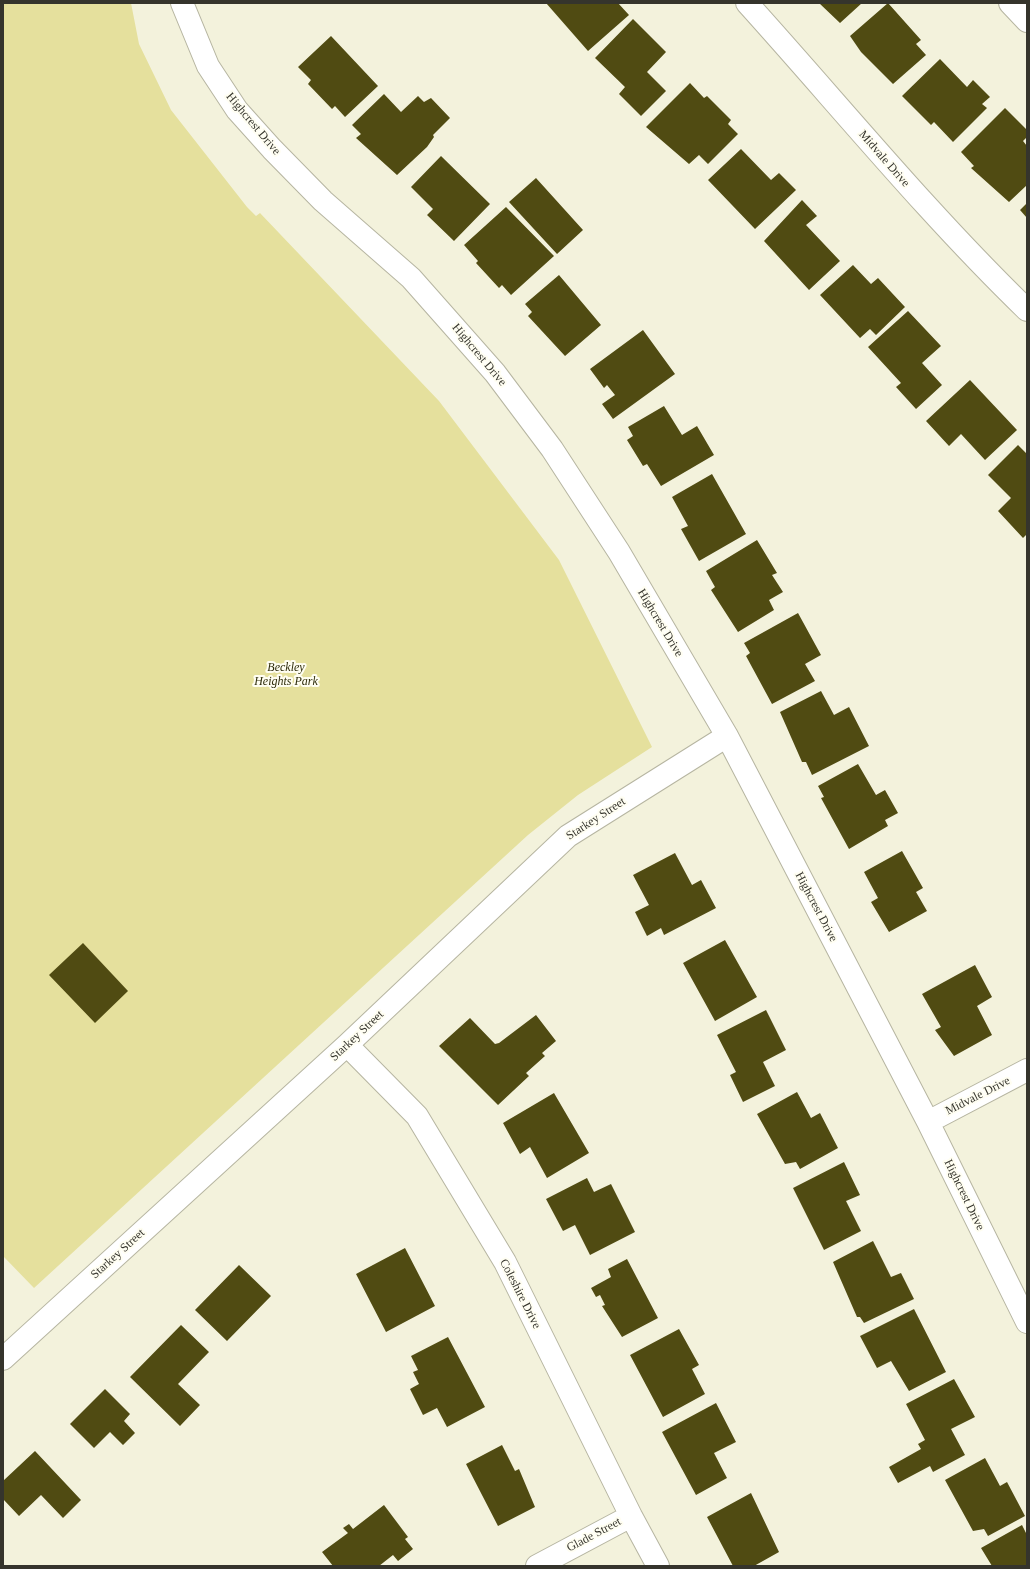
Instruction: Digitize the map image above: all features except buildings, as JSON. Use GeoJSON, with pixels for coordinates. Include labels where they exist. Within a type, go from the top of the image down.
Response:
{"type":"FeatureCollection","features":[{"type":"Feature","properties":{"kind":"street","name":"Highcrest Drive"},"geometry":{"type":"LineString","coordinates":[[182,3],[208,66],[237,110],[272,149],[323,201],[412,278],[495,373],[538,430],[619,552],[728,736],[928,1122],[1027,1322]]}},
{"type":"Feature","properties":{"kind":"street","name":"Midvale Drive"},"geometry":{"type":"LineString","coordinates":[[747,3],[825,90],[913,193],[977,262],[1027,310]]}},
{"type":"Feature","properties":{"kind":"street"},"geometry":{"type":"LineString","coordinates":[[1010,3],[1027,22]]}},
{"type":"Feature","properties":{"kind":"street","name":"Starkey Street"},"geometry":{"type":"LineString","coordinates":[[3,1359],[347,1045],[568,836],[728,736]]}},
{"type":"Feature","properties":{"kind":"street","name":"Coleshire Drive"},"geometry":{"type":"LineString","coordinates":[[347,1045],[417,1116],[497,1249],[631,1516],[658,1566]]}},
{"type":"Feature","properties":{"kind":"street","name":"Midvale Drive"},"geometry":{"type":"LineString","coordinates":[[928,1122],[1027,1070]]}},
{"type":"Feature","properties":{"kind":"street","name":"Glade Street"},"geometry":{"type":"LineString","coordinates":[[537,1566],[631,1516]]}},
{"type":"Feature","properties":{"kind":"green space","name":"Beckley Heights Park"},"geometry":{"type":"Polygon","coordinates":[[[3,3],[131,3],[139,44],[171,110],[247,207],[256,216],[260,213],[439,401],[559,560],[652,747],[578,795],[528,835],[34,1288],[3,1256],[3,3]]]}}]}
